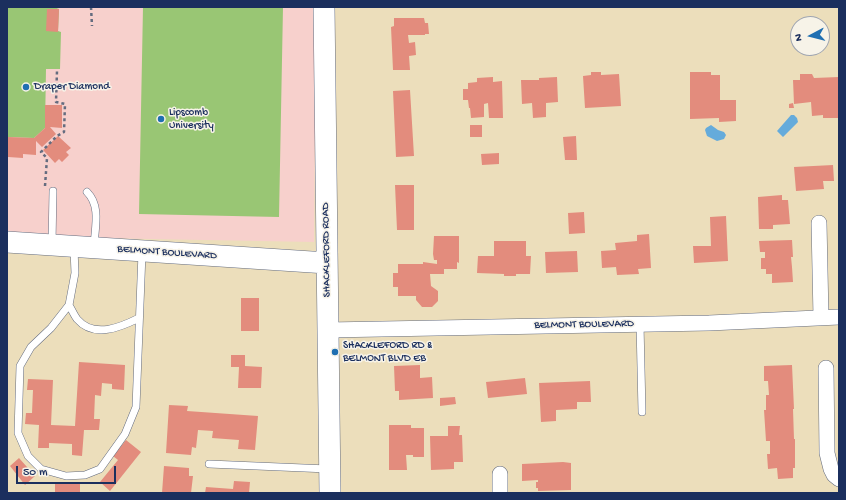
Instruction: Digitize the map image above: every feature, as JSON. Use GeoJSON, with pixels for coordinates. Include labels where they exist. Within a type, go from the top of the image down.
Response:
{"type":"FeatureCollection","features":[{"type":"Feature","properties":{"kind":"street","name":"SHACKLEFORD ROAD"},"geometry":{"type":"LineString","coordinates":[[324,7],[330,493]]}},
{"type":"Feature","properties":{"kind":"street"},"geometry":{"type":"LineString","coordinates":[[819,223],[821,318]]}},
{"type":"Feature","properties":{"kind":"street","name":"BELMONT BOULEVARD"},"geometry":{"type":"LineString","coordinates":[[7,242],[326,263]]}},
{"type":"Feature","properties":{"kind":"street","name":"BELMONT BOULEVARD"},"geometry":{"type":"LineString","coordinates":[[328,330],[709,323],[839,317]]}},
{"type":"Feature","properties":{"kind":"street"},"geometry":{"type":"LineString","coordinates":[[826,368],[833,427],[828,462],[834,475],[839,479]]}},
{"type":"Feature","properties":{"kind":"street"},"geometry":{"type":"LineString","coordinates":[[500,474],[500,493]]}},
{"type":"Feature","properties":{"kind":"lane"},"geometry":{"type":"LineString","coordinates":[[52,244],[53,191]]}},
{"type":"Feature","properties":{"kind":"lane"},"geometry":{"type":"LineString","coordinates":[[87,192],[93,197],[96,207],[75,273],[69,305],[51,328],[31,347],[20,366],[18,434],[28,456],[40,469],[66,476],[85,475],[100,469],[125,434],[136,407],[142,251]]}},
{"type":"Feature","properties":{"kind":"lane"},"geometry":{"type":"LineString","coordinates":[[69,305],[78,319],[87,328],[105,330],[120,327],[139,318]]}},
{"type":"Feature","properties":{"kind":"lane"},"geometry":{"type":"LineString","coordinates":[[640,324],[642,412]]}},
{"type":"Feature","properties":{"kind":"lane"},"geometry":{"type":"LineString","coordinates":[[209,464],[330,469]]}},
{"type":"Feature","properties":{"kind":"path"},"geometry":{"type":"LineString","coordinates":[[91,7],[92,26]]}},
{"type":"Feature","properties":{"kind":"path"},"geometry":{"type":"LineString","coordinates":[[41,152],[57,136],[64,132],[65,104],[56,102],[57,71]]}},
{"type":"Feature","properties":{"kind":"shaded area","name":"Lipscomb University"},"geometry":{"type":"Polygon","coordinates":[[[7,7],[316,7],[314,242],[96,238],[7,232],[7,7]]]}},
{"type":"Feature","properties":{"kind":"green space","name":"Draper Diamond"},"geometry":{"type":"Polygon","coordinates":[[[7,7],[54,7],[59,9],[58,31],[61,32],[60,69],[46,69],[45,128],[34,138],[7,137],[7,7]]]}},
{"type":"Feature","properties":{"kind":"green space"},"geometry":{"type":"Polygon","coordinates":[[[143,7],[283,7],[279,217],[139,214],[143,7]]]}},
{"type":"Feature","properties":{"kind":"water"},"geometry":{"type":"Polygon","coordinates":[[[791,115],[794,115],[797,118],[798,122],[783,137],[777,131],[791,115]]]}},
{"type":"Feature","properties":{"kind":"water"},"geometry":{"type":"Polygon","coordinates":[[[711,125],[724,132],[726,135],[724,139],[717,141],[707,136],[705,130],[711,125]]]}},
{"type":"Feature","properties":{"kind":"building"},"geometry":{"type":"Polygon","coordinates":[[[47,9],[59,9],[58,32],[46,31],[47,9]]]}},
{"type":"Feature","properties":{"kind":"building"},"geometry":{"type":"Polygon","coordinates":[[[394,18],[424,18],[425,23],[428,23],[429,34],[408,35],[409,43],[415,42],[416,55],[409,56],[410,70],[393,70],[391,27],[394,26],[394,18]]]}},
{"type":"Feature","properties":{"kind":"building"},"geometry":{"type":"Polygon","coordinates":[[[591,72],[601,72],[601,75],[619,74],[621,106],[585,108],[583,76],[591,75],[591,72]]]}},
{"type":"Feature","properties":{"kind":"building"},"geometry":{"type":"Polygon","coordinates":[[[690,72],[711,72],[711,75],[720,75],[720,100],[736,100],[736,121],[719,122],[719,118],[690,119],[690,72]]]}},
{"type":"Feature","properties":{"kind":"building"},"geometry":{"type":"Polygon","coordinates":[[[800,74],[812,74],[814,78],[839,77],[839,118],[823,118],[823,115],[812,116],[811,102],[794,104],[793,80],[800,80],[800,74]]]}},
{"type":"Feature","properties":{"kind":"building"},"geometry":{"type":"Polygon","coordinates":[[[493,77],[493,82],[502,81],[503,118],[489,118],[488,103],[484,104],[484,117],[471,118],[468,100],[463,100],[463,89],[468,89],[468,83],[477,82],[477,78],[493,77]]]}},
{"type":"Feature","properties":{"kind":"building"},"geometry":{"type":"Polygon","coordinates":[[[557,77],[558,102],[546,103],[546,117],[533,118],[532,103],[522,104],[521,80],[539,80],[539,78],[557,77]]]}},
{"type":"Feature","properties":{"kind":"building"},"geometry":{"type":"Polygon","coordinates":[[[410,90],[414,156],[396,157],[393,91],[410,90]]]}},
{"type":"Feature","properties":{"kind":"building"},"geometry":{"type":"Polygon","coordinates":[[[793,103],[794,108],[789,108],[789,104],[793,103]]]}},
{"type":"Feature","properties":{"kind":"building"},"geometry":{"type":"Polygon","coordinates":[[[45,105],[62,105],[62,128],[50,127],[56,134],[42,147],[36,141],[36,155],[23,154],[23,158],[8,157],[8,137],[34,138],[45,128],[45,105]]]}},
{"type":"Feature","properties":{"kind":"building"},"geometry":{"type":"Polygon","coordinates":[[[470,125],[482,125],[482,137],[470,137],[470,125]]]}},
{"type":"Feature","properties":{"kind":"building"},"geometry":{"type":"Polygon","coordinates":[[[58,136],[71,148],[66,152],[69,155],[62,162],[59,159],[55,163],[43,150],[58,136]]]}},
{"type":"Feature","properties":{"kind":"building"},"geometry":{"type":"Polygon","coordinates":[[[576,136],[577,160],[565,160],[563,137],[576,136]]]}},
{"type":"Feature","properties":{"kind":"building"},"geometry":{"type":"Polygon","coordinates":[[[499,153],[499,164],[482,165],[481,154],[499,153]]]}},
{"type":"Feature","properties":{"kind":"building"},"geometry":{"type":"Polygon","coordinates":[[[833,165],[834,181],[823,181],[824,189],[796,191],[794,167],[833,165]]]}},
{"type":"Feature","properties":{"kind":"building"},"geometry":{"type":"Polygon","coordinates":[[[395,185],[414,185],[414,230],[397,230],[395,185]]]}},
{"type":"Feature","properties":{"kind":"building"},"geometry":{"type":"Polygon","coordinates":[[[782,195],[782,200],[788,200],[790,224],[773,225],[773,229],[759,229],[758,197],[782,195]]]}},
{"type":"Feature","properties":{"kind":"building"},"geometry":{"type":"Polygon","coordinates":[[[584,212],[585,233],[569,234],[568,213],[584,212]]]}},
{"type":"Feature","properties":{"kind":"building"},"geometry":{"type":"Polygon","coordinates":[[[726,216],[728,261],[694,263],[693,246],[711,246],[710,217],[726,216]]]}},
{"type":"Feature","properties":{"kind":"building"},"geometry":{"type":"Polygon","coordinates":[[[649,234],[651,268],[638,269],[639,274],[617,275],[616,267],[602,268],[601,251],[616,250],[615,243],[637,241],[637,235],[649,234]]]}},
{"type":"Feature","properties":{"kind":"building"},"geometry":{"type":"Polygon","coordinates":[[[434,236],[459,236],[459,263],[457,262],[457,269],[444,269],[444,274],[430,274],[431,286],[438,291],[438,301],[432,307],[422,307],[416,300],[416,296],[398,296],[398,287],[393,287],[393,273],[398,273],[398,264],[423,264],[423,262],[437,264],[437,260],[434,260],[433,254],[434,236]]]}},
{"type":"Feature","properties":{"kind":"building"},"geometry":{"type":"Polygon","coordinates":[[[792,240],[793,257],[791,257],[793,282],[772,283],[772,274],[766,274],[766,269],[761,269],[761,258],[765,258],[765,252],[760,252],[759,241],[792,240]]]}},
{"type":"Feature","properties":{"kind":"building"},"geometry":{"type":"Polygon","coordinates":[[[494,241],[526,241],[526,256],[531,256],[530,274],[504,276],[504,274],[477,273],[478,256],[494,256],[494,241]]]}},
{"type":"Feature","properties":{"kind":"building"},"geometry":{"type":"Polygon","coordinates":[[[577,251],[578,272],[546,273],[545,252],[577,251]]]}},
{"type":"Feature","properties":{"kind":"building"},"geometry":{"type":"Polygon","coordinates":[[[241,298],[259,298],[259,331],[241,331],[241,298]]]}},
{"type":"Feature","properties":{"kind":"building"},"geometry":{"type":"Polygon","coordinates":[[[231,355],[245,355],[245,366],[262,367],[261,388],[238,388],[239,367],[231,367],[231,355]]]}},
{"type":"Feature","properties":{"kind":"building"},"geometry":{"type":"Polygon","coordinates":[[[79,362],[125,365],[124,390],[112,389],[112,384],[102,383],[101,396],[95,395],[94,419],[100,419],[99,430],[84,430],[82,456],[72,455],[72,444],[49,443],[49,448],[38,448],[39,425],[25,424],[26,413],[32,413],[33,390],[27,390],[28,379],[53,380],[51,425],[75,426],[79,362]]]}},
{"type":"Feature","properties":{"kind":"building"},"geometry":{"type":"Polygon","coordinates":[[[420,365],[420,378],[432,377],[433,398],[399,400],[399,391],[395,391],[394,366],[420,365]]]}},
{"type":"Feature","properties":{"kind":"building"},"geometry":{"type":"Polygon","coordinates":[[[792,365],[795,468],[793,468],[793,478],[778,479],[777,468],[768,469],[767,454],[770,454],[770,441],[766,441],[764,410],[766,410],[766,395],[769,395],[768,381],[764,381],[764,366],[792,365]]]}},
{"type":"Feature","properties":{"kind":"building"},"geometry":{"type":"Polygon","coordinates":[[[525,378],[527,394],[488,398],[486,382],[525,378]]]}},
{"type":"Feature","properties":{"kind":"building"},"geometry":{"type":"Polygon","coordinates":[[[590,381],[591,402],[577,402],[577,409],[556,410],[556,421],[541,422],[539,383],[590,381]]]}},
{"type":"Feature","properties":{"kind":"building"},"geometry":{"type":"Polygon","coordinates":[[[455,397],[456,404],[440,406],[440,398],[455,397]]]}},
{"type":"Feature","properties":{"kind":"building"},"geometry":{"type":"Polygon","coordinates":[[[169,405],[188,406],[187,411],[258,416],[255,450],[238,449],[239,440],[212,438],[213,431],[198,430],[196,448],[192,447],[191,455],[166,453],[169,405]]]}},
{"type":"Feature","properties":{"kind":"building"},"geometry":{"type":"Polygon","coordinates":[[[389,425],[411,425],[411,428],[424,428],[424,457],[413,457],[413,455],[406,455],[407,470],[389,470],[389,425]]]}},
{"type":"Feature","properties":{"kind":"building"},"geometry":{"type":"Polygon","coordinates":[[[448,426],[460,426],[459,435],[462,435],[463,462],[454,462],[454,469],[431,470],[430,436],[448,436],[448,426]]]}},
{"type":"Feature","properties":{"kind":"building"},"geometry":{"type":"Polygon","coordinates":[[[126,440],[141,452],[110,491],[100,482],[118,460],[113,456],[126,440]]]}},
{"type":"Feature","properties":{"kind":"building"},"geometry":{"type":"Polygon","coordinates":[[[19,458],[35,476],[25,485],[10,466],[19,458]]]}},
{"type":"Feature","properties":{"kind":"building"},"geometry":{"type":"Polygon","coordinates":[[[571,463],[571,490],[538,491],[538,488],[536,488],[536,482],[538,482],[538,480],[522,481],[522,464],[571,463]]]}},
{"type":"Feature","properties":{"kind":"building"},"geometry":{"type":"Polygon","coordinates":[[[164,466],[189,468],[189,476],[193,476],[191,493],[162,493],[164,466]]]}},
{"type":"Feature","properties":{"kind":"building"},"geometry":{"type":"Polygon","coordinates":[[[234,481],[250,482],[249,493],[205,493],[206,487],[233,489],[234,481]]]}},
{"type":"Feature","properties":{"kind":"building"},"geometry":{"type":"Polygon","coordinates":[[[80,482],[80,493],[55,493],[55,483],[80,482]]]}},
{"type":"Feature","properties":{"kind":"place","name":"Draper Diamond"},"geometry":{"type":"Point","coordinates":[26,87]}},
{"type":"Feature","properties":{"kind":"place","name":"Lipscomb University"},"geometry":{"type":"Point","coordinates":[161,119]}},
{"type":"Feature","properties":{"kind":"place","name":"SHACKLEFORD RD & BELMONT BLVD EB"},"geometry":{"type":"Point","coordinates":[335,352]}}]}
